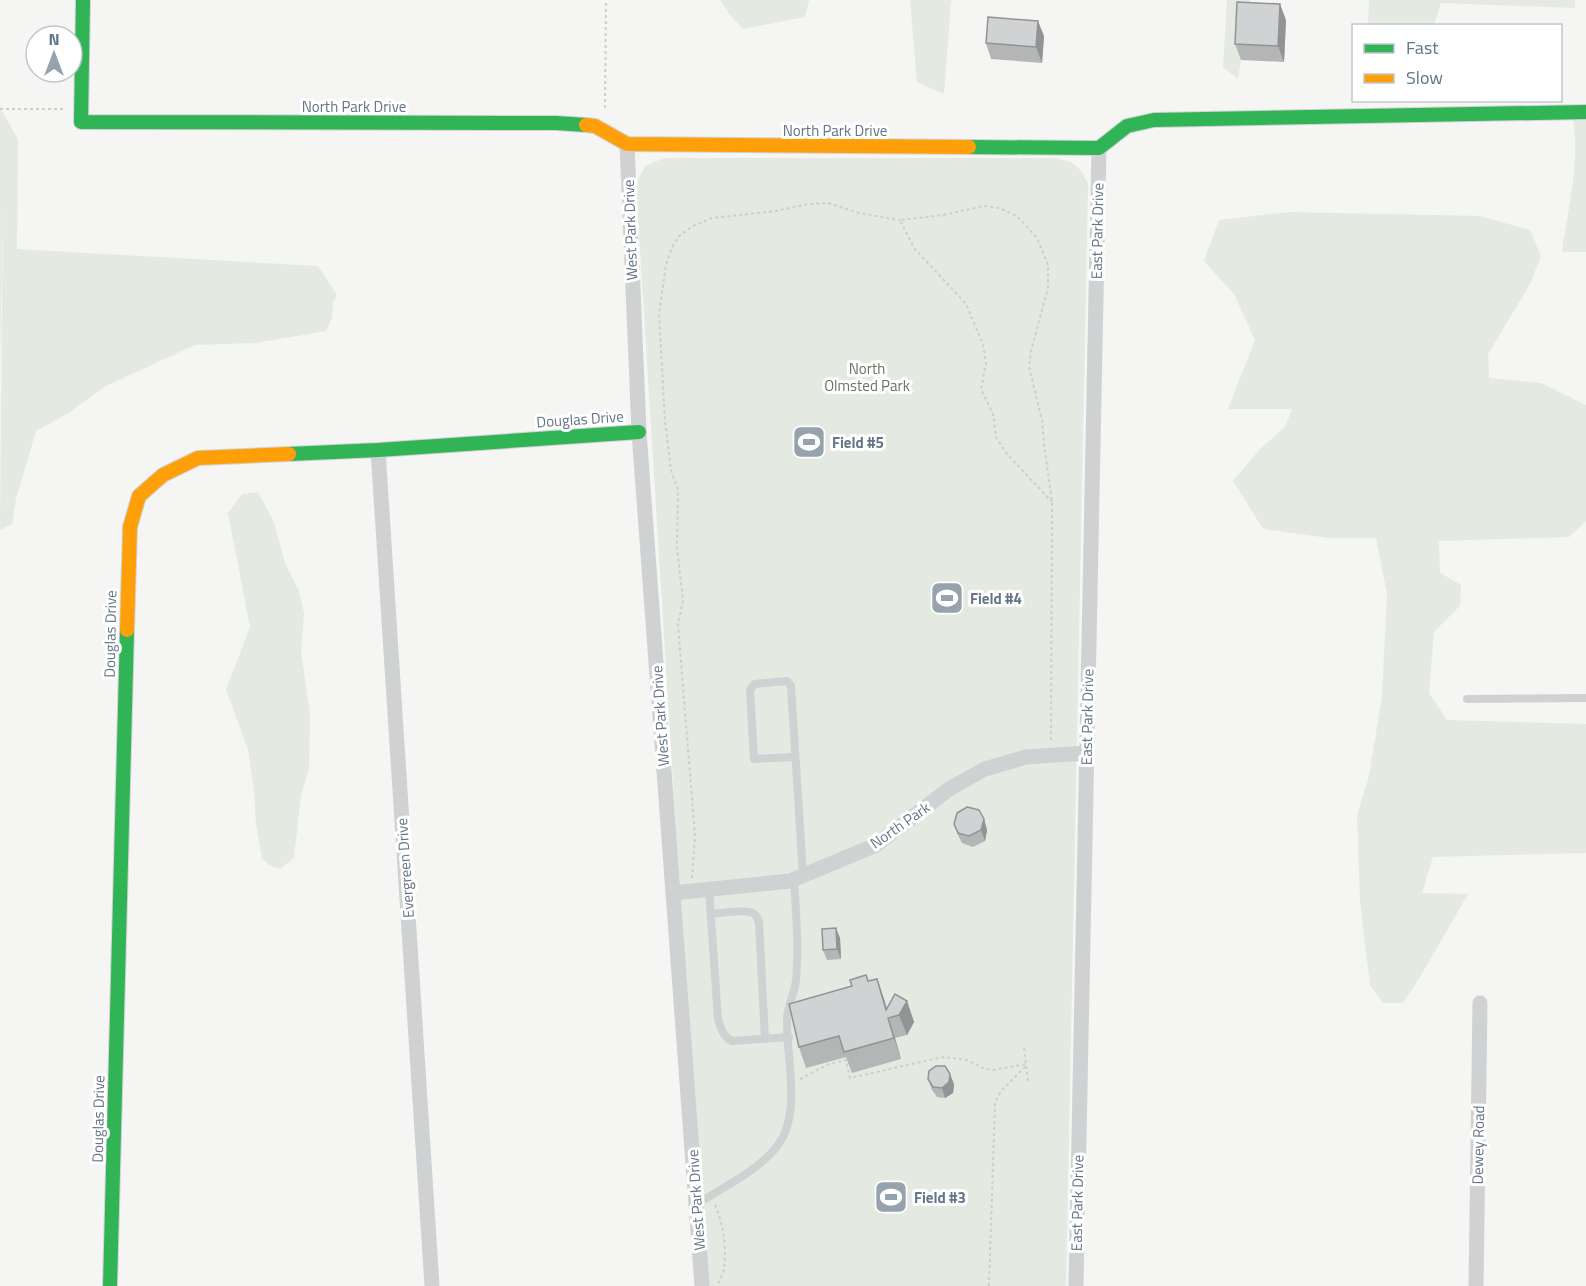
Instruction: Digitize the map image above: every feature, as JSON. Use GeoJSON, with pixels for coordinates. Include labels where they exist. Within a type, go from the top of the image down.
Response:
{"type":"FeatureCollection","features":[{"type":"Feature","properties":{"kind":"street","name":"North Park Drive"},"geometry":{"type":"LineString","coordinates":[[83,0],[81,122],[556,123],[595,126],[627,144],[1099,148]]}},
{"type":"Feature","properties":{"kind":"street"},"geometry":{"type":"LineString","coordinates":[[1099,148],[1127,126],[1154,120],[1586,112]]}},
{"type":"Feature","properties":{"kind":"street","name":"West Park Drive"},"geometry":{"type":"LineString","coordinates":[[627,144],[639,432],[702,1286]]}},
{"type":"Feature","properties":{"kind":"street","name":"East Park Drive"},"geometry":{"type":"LineString","coordinates":[[1076,1286],[1099,148]]}},
{"type":"Feature","properties":{"kind":"street","name":"Douglas Drive"},"geometry":{"type":"LineString","coordinates":[[110,1286],[130,526],[139,496],[163,475],[198,458],[378,450],[639,432]]}},
{"type":"Feature","properties":{"kind":"street","name":"Evergreen Drive"},"geometry":{"type":"LineString","coordinates":[[378,450],[432,1286]]}},
{"type":"Feature","properties":{"kind":"street","name":"North Park"},"geometry":{"type":"LineString","coordinates":[[673,893],[798,878],[876,845],[950,789],[985,769],[1026,757],[1087,753]]}},
{"type":"Feature","properties":{"kind":"street","name":"Dewey Road"},"geometry":{"type":"LineString","coordinates":[[1476,1286],[1480,1003]]}},
{"type":"Feature","properties":{"kind":"lane"},"geometry":{"type":"LineString","coordinates":[[697,1204],[762,1161],[778,1146],[786,1130],[790,1112],[787,1019],[796,984],[798,949],[798,878],[795,757],[792,686],[788,681],[753,684],[750,690],[754,759],[795,757]]}},
{"type":"Feature","properties":{"kind":"lane"},"geometry":{"type":"LineString","coordinates":[[1467,699],[1586,698]]}},
{"type":"Feature","properties":{"kind":"lane"},"geometry":{"type":"LineString","coordinates":[[709,889],[718,1019],[723,1032],[727,1039],[732,1041],[789,1037]]}},
{"type":"Feature","properties":{"kind":"lane"},"geometry":{"type":"LineString","coordinates":[[711,914],[752,912],[756,915],[759,922],[765,1039]]}},
{"type":"Feature","properties":{"kind":"path"},"geometry":{"type":"LineString","coordinates":[[605,108],[606,0]]}},
{"type":"Feature","properties":{"kind":"path"},"geometry":{"type":"LineString","coordinates":[[0,110],[64,109]]}},
{"type":"Feature","properties":{"kind":"path"},"geometry":{"type":"LineString","coordinates":[[692,878],[695,836],[678,624],[683,601],[677,547],[678,490],[671,470],[666,431],[659,314],[666,265],[672,247],[679,236],[693,226],[712,218],[828,203],[859,213],[900,220],[942,215],[984,206],[999,208],[1017,216],[1037,238],[1048,265],[1048,288],[1029,367],[1042,420],[1052,502],[1051,744]]}},
{"type":"Feature","properties":{"kind":"path"},"geometry":{"type":"LineString","coordinates":[[900,220],[914,248],[966,304],[983,344],[986,363],[981,389],[993,414],[996,436],[1007,454],[1052,502]]}},
{"type":"Feature","properties":{"kind":"path"},"geometry":{"type":"LineString","coordinates":[[1024,1048],[1028,1081]]}},
{"type":"Feature","properties":{"kind":"path"},"geometry":{"type":"LineString","coordinates":[[790,1085],[829,1064],[846,1060],[850,1078],[943,1057],[967,1060],[985,1069],[993,1070],[1026,1065]]}},
{"type":"Feature","properties":{"kind":"path"},"geometry":{"type":"LineString","coordinates":[[989,1286],[995,1102],[1002,1090],[1026,1065]]}},
{"type":"Feature","properties":{"kind":"path"},"geometry":{"type":"LineString","coordinates":[[715,1203],[722,1222],[724,1259],[724,1269],[717,1286]]}},
{"type":"Feature","properties":{"kind":"green space"},"geometry":{"type":"Polygon","coordinates":[[[720,0],[809,0],[805,17],[743,29],[720,0]]]}},
{"type":"Feature","properties":{"kind":"green space"},"geometry":{"type":"Polygon","coordinates":[[[910,0],[953,0],[951,1],[944,94],[917,82],[910,0]]]}},
{"type":"Feature","properties":{"kind":"green space"},"geometry":{"type":"Polygon","coordinates":[[[1227,0],[1250,0],[1238,79],[1223,67],[1227,0]]]}},
{"type":"Feature","properties":{"kind":"green space"},"geometry":{"type":"Polygon","coordinates":[[[1369,0],[1575,0],[1575,8],[1441,3],[1434,24],[1368,24],[1369,0]]]}},
{"type":"Feature","properties":{"kind":"green space"},"geometry":{"type":"Polygon","coordinates":[[[0,108],[18,139],[17,249],[318,266],[337,295],[333,302],[332,318],[326,331],[256,343],[195,345],[106,386],[67,414],[36,431],[16,499],[12,524],[0,530],[3,196],[0,365],[0,108]]]}},
{"type":"Feature","properties":{"kind":"green space"},"geometry":{"type":"Polygon","coordinates":[[[1573,120],[1586,120],[1586,252],[1562,252],[1574,170],[1573,120]]]}},
{"type":"Feature","properties":{"kind":"green space","name":"North Olmsted Park"},"geometry":{"type":"Polygon","coordinates":[[[664,158],[1053,158],[1075,165],[1082,172],[1088,184],[1066,1286],[709,1286],[676,831],[637,200],[638,180],[645,166],[664,158]]]}},
{"type":"Feature","properties":{"kind":"green space"},"geometry":{"type":"Polygon","coordinates":[[[1289,212],[1480,216],[1530,230],[1541,256],[1530,284],[1488,354],[1489,378],[1541,383],[1586,405],[1586,521],[1569,537],[1439,541],[1440,573],[1461,585],[1460,606],[1434,632],[1429,693],[1447,720],[1586,724],[1586,853],[1433,857],[1422,893],[1468,894],[1403,1003],[1383,1003],[1370,985],[1360,901],[1357,816],[1369,776],[1382,696],[1387,594],[1376,538],[1329,538],[1263,529],[1233,481],[1260,449],[1285,427],[1292,409],[1228,409],[1255,340],[1234,294],[1204,261],[1219,220],[1289,212]]]}},
{"type":"Feature","properties":{"kind":"green space"},"geometry":{"type":"Polygon","coordinates":[[[258,492],[274,522],[285,563],[299,591],[304,613],[301,652],[310,714],[309,769],[301,795],[294,858],[280,869],[269,865],[262,858],[248,749],[226,690],[250,627],[228,513],[242,494],[258,492]]]}},
{"type":"Feature","properties":{"kind":"building"},"geometry":{"type":"Polygon","coordinates":[[[1237,2],[1280,4],[1278,46],[1235,44],[1237,2]]]}},
{"type":"Feature","properties":{"kind":"building"},"geometry":{"type":"Polygon","coordinates":[[[988,17],[1038,21],[1036,47],[986,43],[988,17]]]}},
{"type":"Feature","properties":{"kind":"building"},"geometry":{"type":"Polygon","coordinates":[[[967,807],[979,810],[984,819],[981,830],[969,836],[958,833],[954,824],[957,813],[967,807]]]}},
{"type":"Feature","properties":{"kind":"building"},"geometry":{"type":"Polygon","coordinates":[[[836,928],[837,949],[823,950],[822,929],[836,928]]]}},
{"type":"Feature","properties":{"kind":"building"},"geometry":{"type":"Polygon","coordinates":[[[866,975],[868,981],[877,979],[886,1010],[895,994],[907,1001],[899,1015],[888,1018],[894,1038],[844,1052],[839,1036],[799,1047],[789,1004],[852,986],[850,980],[866,975]]]}},
{"type":"Feature","properties":{"kind":"building"},"geometry":{"type":"Polygon","coordinates":[[[936,1066],[945,1066],[950,1074],[949,1082],[942,1088],[933,1087],[928,1079],[929,1071],[936,1066]]]}},
{"type":"Feature","properties":{"kind":"traffic: fast"},"geometry":{"type":"LineString","coordinates":[[83,0],[81,122],[556,123],[586,125]]}},
{"type":"Feature","properties":{"kind":"traffic: fast"},"geometry":{"type":"LineString","coordinates":[[969,147],[1099,148],[1127,126],[1154,120],[1586,112]]}},
{"type":"Feature","properties":{"kind":"traffic: fast"},"geometry":{"type":"LineString","coordinates":[[289,454],[639,432]]}},
{"type":"Feature","properties":{"kind":"traffic: fast"},"geometry":{"type":"LineString","coordinates":[[110,1286],[127,630]]}},
{"type":"Feature","properties":{"kind":"traffic: slow"},"geometry":{"type":"LineString","coordinates":[[586,125],[595,126],[627,144],[969,147]]}},
{"type":"Feature","properties":{"kind":"traffic: slow"},"geometry":{"type":"LineString","coordinates":[[127,630],[130,527],[139,496],[163,475],[198,458],[289,454]]}},
{"type":"Feature","properties":{"kind":"place","name":"Field #5"},"geometry":{"type":"Point","coordinates":[809,442]}},
{"type":"Feature","properties":{"kind":"place","name":"Field #4"},"geometry":{"type":"Point","coordinates":[947,598]}},
{"type":"Feature","properties":{"kind":"place","name":"Field #3"},"geometry":{"type":"Point","coordinates":[891,1197]}}]}
